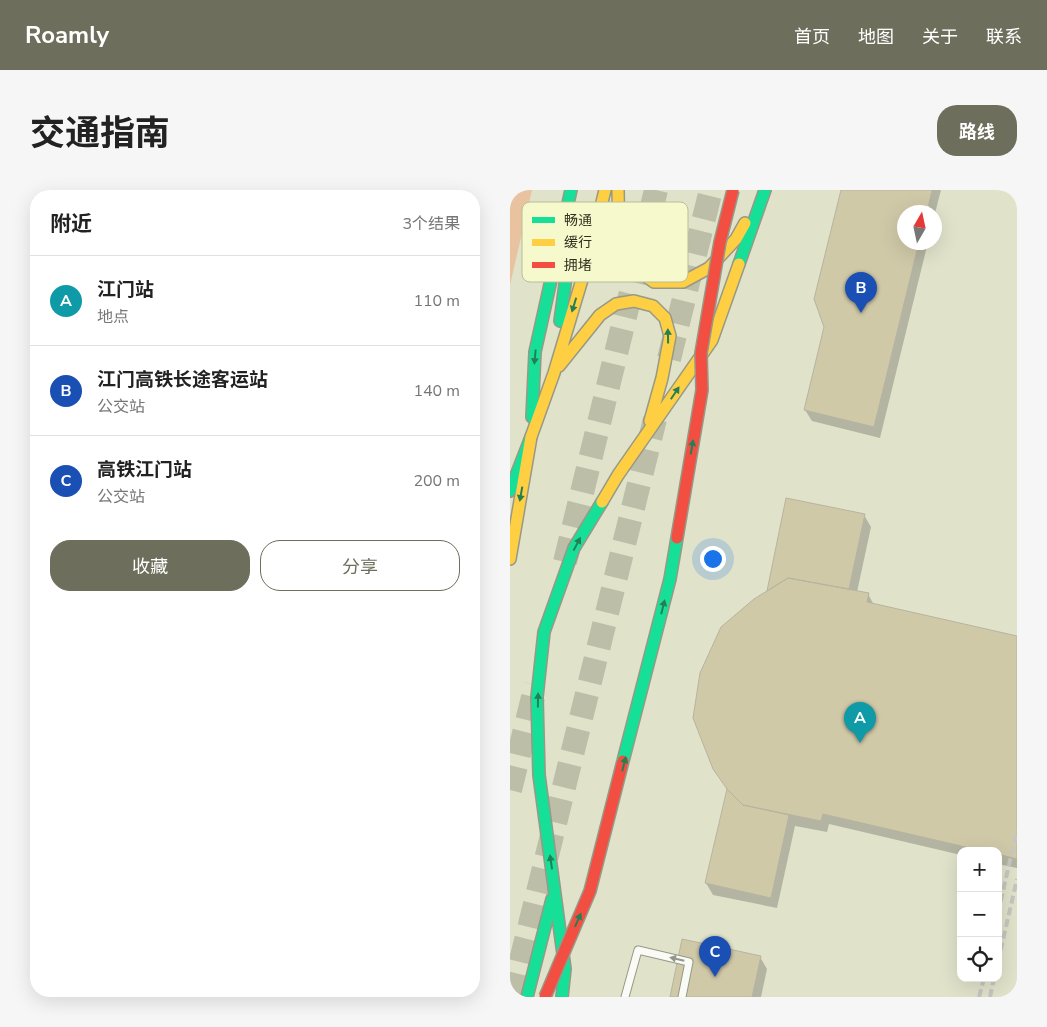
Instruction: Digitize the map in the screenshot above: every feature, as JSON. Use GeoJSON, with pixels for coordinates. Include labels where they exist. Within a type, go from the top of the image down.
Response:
{"type":"FeatureCollection","features":[{"type":"Feature","properties":{"kind":"main road"},"geometry":{"type":"LineString","coordinates":[[545,997],[590,891],[670,579],[702,390],[701,352],[720,242],[733,190]]}},
{"type":"Feature","properties":{"kind":"main road"},"geometry":{"type":"LineString","coordinates":[[688,279],[709,268],[736,239],[764,190]]}},
{"type":"Feature","properties":{"kind":"main road"},"geometry":{"type":"LineString","coordinates":[[562,997],[565,969],[540,775],[537,697],[544,632],[574,548],[618,475],[712,340],[764,190]]}},
{"type":"Feature","properties":{"kind":"main road"},"geometry":{"type":"LineString","coordinates":[[510,559],[531,437],[535,352],[551,282]]}},
{"type":"Feature","properties":{"kind":"main road"},"geometry":{"type":"LineString","coordinates":[[554,373],[564,282]]}},
{"type":"Feature","properties":{"kind":"main road"},"geometry":{"type":"LineString","coordinates":[[510,491],[554,373],[581,282]]}},
{"type":"Feature","properties":{"kind":"main road"},"geometry":{"type":"LineString","coordinates":[[654,282],[674,282]]}},
{"type":"Feature","properties":{"kind":"main road"},"geometry":{"type":"LineString","coordinates":[[554,373],[600,315],[616,304],[634,301],[653,306],[666,318],[670,336],[662,378],[647,434]]}},
{"type":"Feature","properties":{"kind":"main road"},"geometry":{"type":"LineString","coordinates":[[527,997],[555,888]]}},
{"type":"Feature","properties":{"kind":"lane"},"geometry":{"type":"LineString","coordinates":[[625,997],[638,950],[689,962],[682,997]]}},
{"type":"Feature","properties":{"kind":"shaded area"},"geometry":{"type":"Polygon","coordinates":[[[510,190],[532,190],[529,202],[522,202],[522,233],[510,285],[510,190]]]}},
{"type":"Feature","properties":{"kind":"building"},"geometry":{"type":"Polygon","coordinates":[[[841,190],[932,190],[929,205],[897,205],[897,250],[917,250],[874,427],[804,410],[824,327],[814,299],[841,190]]]}},
{"type":"Feature","properties":{"kind":"building"},"geometry":{"type":"Polygon","coordinates":[[[786,498],[865,514],[849,589],[788,578],[767,591],[786,498]]]}},
{"type":"Feature","properties":{"kind":"building"},"geometry":{"type":"Polygon","coordinates":[[[788,578],[869,593],[867,602],[1017,636],[1017,859],[1002,855],[1002,847],[966,847],[823,814],[821,821],[743,805],[727,789],[713,769],[693,718],[700,673],[721,627],[754,599],[788,578]]]}},
{"type":"Feature","properties":{"kind":"building"},"geometry":{"type":"Polygon","coordinates":[[[727,789],[743,805],[789,815],[771,898],[705,883],[727,789]]]}},
{"type":"Feature","properties":{"kind":"building"},"geometry":{"type":"Polygon","coordinates":[[[682,939],[761,956],[752,997],[670,997],[682,939]]]}},
{"type":"Feature","properties":{"kind":"tunnel"},"geometry":{"type":"LineString","coordinates":[[653,202],[656,190]]}},
{"type":"Feature","properties":{"kind":"tunnel"},"geometry":{"type":"LineString","coordinates":[[669,359],[711,190]]}},
{"type":"Feature","properties":{"kind":"tunnel"},"geometry":{"type":"LineString","coordinates":[[565,562],[633,282]]}},
{"type":"Feature","properties":{"kind":"tunnel"},"geometry":{"type":"LineString","coordinates":[[512,997],[655,419]]}},
{"type":"Feature","properties":{"kind":"tunnel"},"geometry":{"type":"LineString","coordinates":[[510,790],[536,685]]}},
{"type":"Feature","properties":{"kind":"railway"},"geometry":{"type":"LineString","coordinates":[[1002,896],[1017,830]]}},
{"type":"Feature","properties":{"kind":"railway"},"geometry":{"type":"LineString","coordinates":[[1002,945],[1017,879]]}},
{"type":"Feature","properties":{"kind":"railway"},"geometry":{"type":"LineString","coordinates":[[979,997],[983,982]]}},
{"type":"Feature","properties":{"kind":"railway"},"geometry":{"type":"LineString","coordinates":[[990,997],[993,982]]}},
{"type":"Feature","properties":{"kind":"traffic: fast"},"geometry":{"type":"LineString","coordinates":[[568,202],[571,190]]}},
{"type":"Feature","properties":{"kind":"traffic: fast"},"geometry":{"type":"LineString","coordinates":[[739,264],[765,190]]}},
{"type":"Feature","properties":{"kind":"traffic: fast"},"geometry":{"type":"LineString","coordinates":[[532,417],[535,352],[551,282]]}},
{"type":"Feature","properties":{"kind":"traffic: fast"},"geometry":{"type":"LineString","coordinates":[[560,321],[565,282]]}},
{"type":"Feature","properties":{"kind":"traffic: fast"},"geometry":{"type":"LineString","coordinates":[[510,491],[531,437]]}},
{"type":"Feature","properties":{"kind":"traffic: fast"},"geometry":{"type":"LineString","coordinates":[[562,997],[565,969],[539,775],[537,697],[544,632],[574,548],[602,502]]}},
{"type":"Feature","properties":{"kind":"traffic: fast"},"geometry":{"type":"LineString","coordinates":[[623,761],[670,579],[677,538]]}},
{"type":"Feature","properties":{"kind":"traffic: fast"},"geometry":{"type":"LineString","coordinates":[[527,997],[552,899]]}},
{"type":"Feature","properties":{"kind":"traffic: slow"},"geometry":{"type":"LineString","coordinates":[[602,202],[605,190]]}},
{"type":"Feature","properties":{"kind":"traffic: slow"},"geometry":{"type":"LineString","coordinates":[[618,190],[618,202]]}},
{"type":"Feature","properties":{"kind":"traffic: slow"},"geometry":{"type":"LineString","coordinates":[[688,279],[709,268],[736,239],[745,223]]}},
{"type":"Feature","properties":{"kind":"traffic: slow"},"geometry":{"type":"LineString","coordinates":[[602,502],[618,475],[712,340],[739,264]]}},
{"type":"Feature","properties":{"kind":"traffic: slow"},"geometry":{"type":"LineString","coordinates":[[510,559],[531,437],[554,373],[581,282]]}},
{"type":"Feature","properties":{"kind":"traffic: slow"},"geometry":{"type":"LineString","coordinates":[[654,282],[683,282]]}},
{"type":"Feature","properties":{"kind":"traffic: slow"},"geometry":{"type":"LineString","coordinates":[[559,366],[600,315],[616,304],[634,301],[653,306],[665,318],[670,336],[662,378],[650,421]]}},
{"type":"Feature","properties":{"kind":"traffic: jam"},"geometry":{"type":"LineString","coordinates":[[677,538],[702,390],[701,353],[720,242],[733,190]]}},
{"type":"Feature","properties":{"kind":"traffic: jam"},"geometry":{"type":"LineString","coordinates":[[545,997],[590,891],[623,761]]}},
{"type":"Feature","properties":{"kind":"place","name":"江门高铁长途客运站"},"geometry":{"type":"Point","coordinates":[861,313]}},
{"type":"Feature","properties":{"kind":"place","name":"江门站"},"geometry":{"type":"Point","coordinates":[860,743]}},
{"type":"Feature","properties":{"kind":"place","name":"高铁江门站"},"geometry":{"type":"Point","coordinates":[715,977]}}]}
